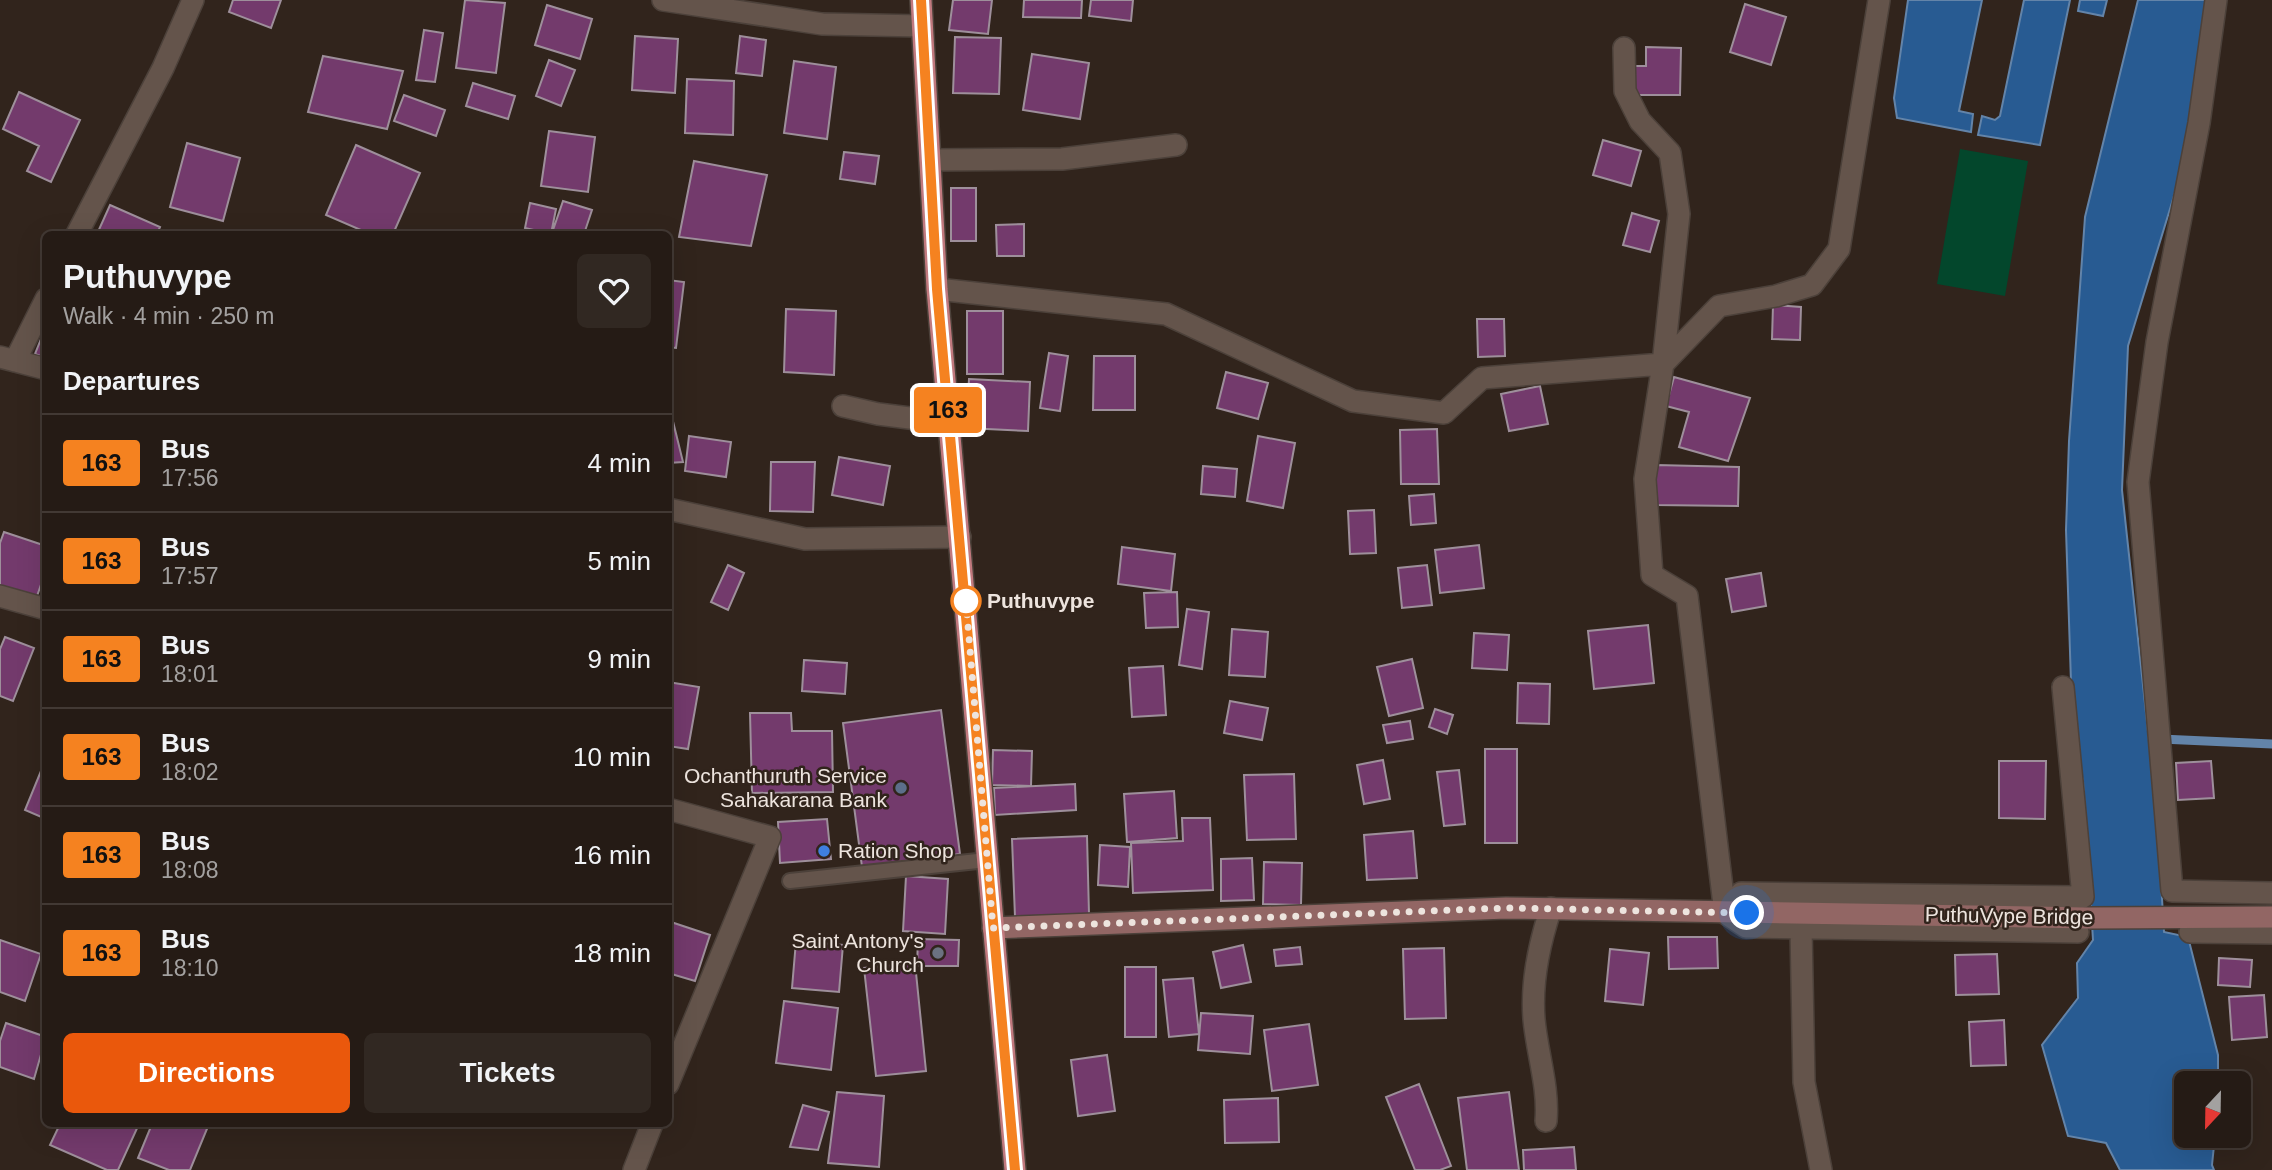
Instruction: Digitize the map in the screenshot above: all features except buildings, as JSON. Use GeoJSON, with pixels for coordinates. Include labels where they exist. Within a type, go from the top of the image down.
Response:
{"type":"FeatureCollection","features":[{"type":"Feature","properties":{"kind":"main road"},"geometry":{"type":"LineString","coordinates":[[921,0],[937,289],[1015,1170]]}},
{"type":"Feature","properties":{"kind":"main road","name":"PuthuVype Bridge"},"geometry":{"type":"LineString","coordinates":[[993,928],[1551,908],[1725,913],[2272,918]]}},
{"type":"Feature","properties":{"kind":"street"},"geometry":{"type":"LineString","coordinates":[[79,231],[163,68],[194,0]]}},
{"type":"Feature","properties":{"kind":"street"},"geometry":{"type":"LineString","coordinates":[[663,0],[822,24],[922,26]]}},
{"type":"Feature","properties":{"kind":"street"},"geometry":{"type":"LineString","coordinates":[[937,289],[1166,314],[1353,401],[1444,412],[1482,378],[1663,364],[1719,306],[1776,296],[1811,285],[1839,249],[1879,0]]}},
{"type":"Feature","properties":{"kind":"street"},"geometry":{"type":"LineString","coordinates":[[2216,0],[2199,123],[2157,342],[2138,482],[2172,891],[2272,893]]}},
{"type":"Feature","properties":{"kind":"street"},"geometry":{"type":"LineString","coordinates":[[1624,48],[1625,90],[1640,121],[1670,153],[1679,214],[1663,364],[1645,479],[1652,575],[1687,596],[1725,913],[1746,928],[2078,932]]}},
{"type":"Feature","properties":{"kind":"street"},"geometry":{"type":"LineString","coordinates":[[930,160],[1062,159],[1176,145]]}},
{"type":"Feature","properties":{"kind":"street"},"geometry":{"type":"LineString","coordinates":[[42,305],[8,359],[42,368]]}},
{"type":"Feature","properties":{"kind":"street"},"geometry":{"type":"LineString","coordinates":[[843,405],[878,415],[949,424]]}},
{"type":"Feature","properties":{"kind":"street"},"geometry":{"type":"LineString","coordinates":[[672,510],[805,539],[960,537]]}},
{"type":"Feature","properties":{"kind":"street"},"geometry":{"type":"LineString","coordinates":[[0,596],[42,608]]}},
{"type":"Feature","properties":{"kind":"street"},"geometry":{"type":"LineString","coordinates":[[1725,913],[1741,893],[2083,897],[2063,687]]}},
{"type":"Feature","properties":{"kind":"street"},"geometry":{"type":"LineString","coordinates":[[672,810],[770,837],[673,1062]]}},
{"type":"Feature","properties":{"kind":"street"},"geometry":{"type":"LineString","coordinates":[[1546,1121],[1548,1103],[1534,1017],[1537,950],[1551,908]]}},
{"type":"Feature","properties":{"kind":"street"},"geometry":{"type":"LineString","coordinates":[[1801,928],[1804,1082],[1821,1170]]}},
{"type":"Feature","properties":{"kind":"street"},"geometry":{"type":"LineString","coordinates":[[2190,932],[2272,933]]}},
{"type":"Feature","properties":{"kind":"street"},"geometry":{"type":"LineString","coordinates":[[634,1170],[651,1127]]}},
{"type":"Feature","properties":{"kind":"lane"},"geometry":{"type":"LineString","coordinates":[[790,881],[987,860]]}},
{"type":"Feature","properties":{"kind":"green space"},"geometry":{"type":"Polygon","coordinates":[[[1960,149],[2028,161],[2005,296],[1937,284],[1960,149]]]}},
{"type":"Feature","properties":{"kind":"water"},"geometry":{"type":"Polygon","coordinates":[[[1908,0],[1982,0],[1959,111],[1973,114],[1971,132],[1897,118],[1894,98],[1908,0]]]}},
{"type":"Feature","properties":{"kind":"water"},"geometry":{"type":"Polygon","coordinates":[[[2024,0],[2070,0],[2040,145],[1978,135],[1982,116],[1995,120],[2000,116],[2024,0]]]}},
{"type":"Feature","properties":{"kind":"water"},"geometry":{"type":"Polygon","coordinates":[[[2080,0],[2107,0],[2103,16],[2078,11],[2080,0]]]}},
{"type":"Feature","properties":{"kind":"water"},"geometry":{"type":"Polygon","coordinates":[[[2138,0],[2208,0],[2185,160],[2128,346],[2122,490],[2157,815],[2164,932],[2188,937],[2218,1055],[2218,1071],[2174,1071],[2174,1148],[2214,1148],[2214,1170],[2120,1170],[2106,1143],[2068,1136],[2042,1045],[2078,998],[2077,963],[2093,940],[2083,781],[2073,743],[2066,530],[2069,441],[2085,217],[2138,0]]]}},
{"type":"Feature","properties":{"kind":"waterway"},"geometry":{"type":"LineString","coordinates":[[2161,739],[2272,744]]}},
{"type":"Feature","properties":{"kind":"bus line","name":"163"},"geometry":{"type":"LineString","coordinates":[[921,0],[937,289],[1015,1170]]}},
{"type":"Feature","properties":{"kind":"place","name":"Puthuvype"},"geometry":{"type":"Point","coordinates":[966,601]}},
{"type":"Feature","properties":{"kind":"place","name":"Ochanthuruth Service Sahakarana Bank"},"geometry":{"type":"Point","coordinates":[901,788]}},
{"type":"Feature","properties":{"kind":"place","name":"Ration Shop"},"geometry":{"type":"Point","coordinates":[824,851]}},
{"type":"Feature","properties":{"kind":"place","name":"Saint Antony's Church"},"geometry":{"type":"Point","coordinates":[938,953]}},
{"type":"Feature","properties":{"kind":"route"},"geometry":{"type":"LineString","coordinates":[[966,601],[965,589],[993,928],[1507,908],[1747,913]]}}]}
